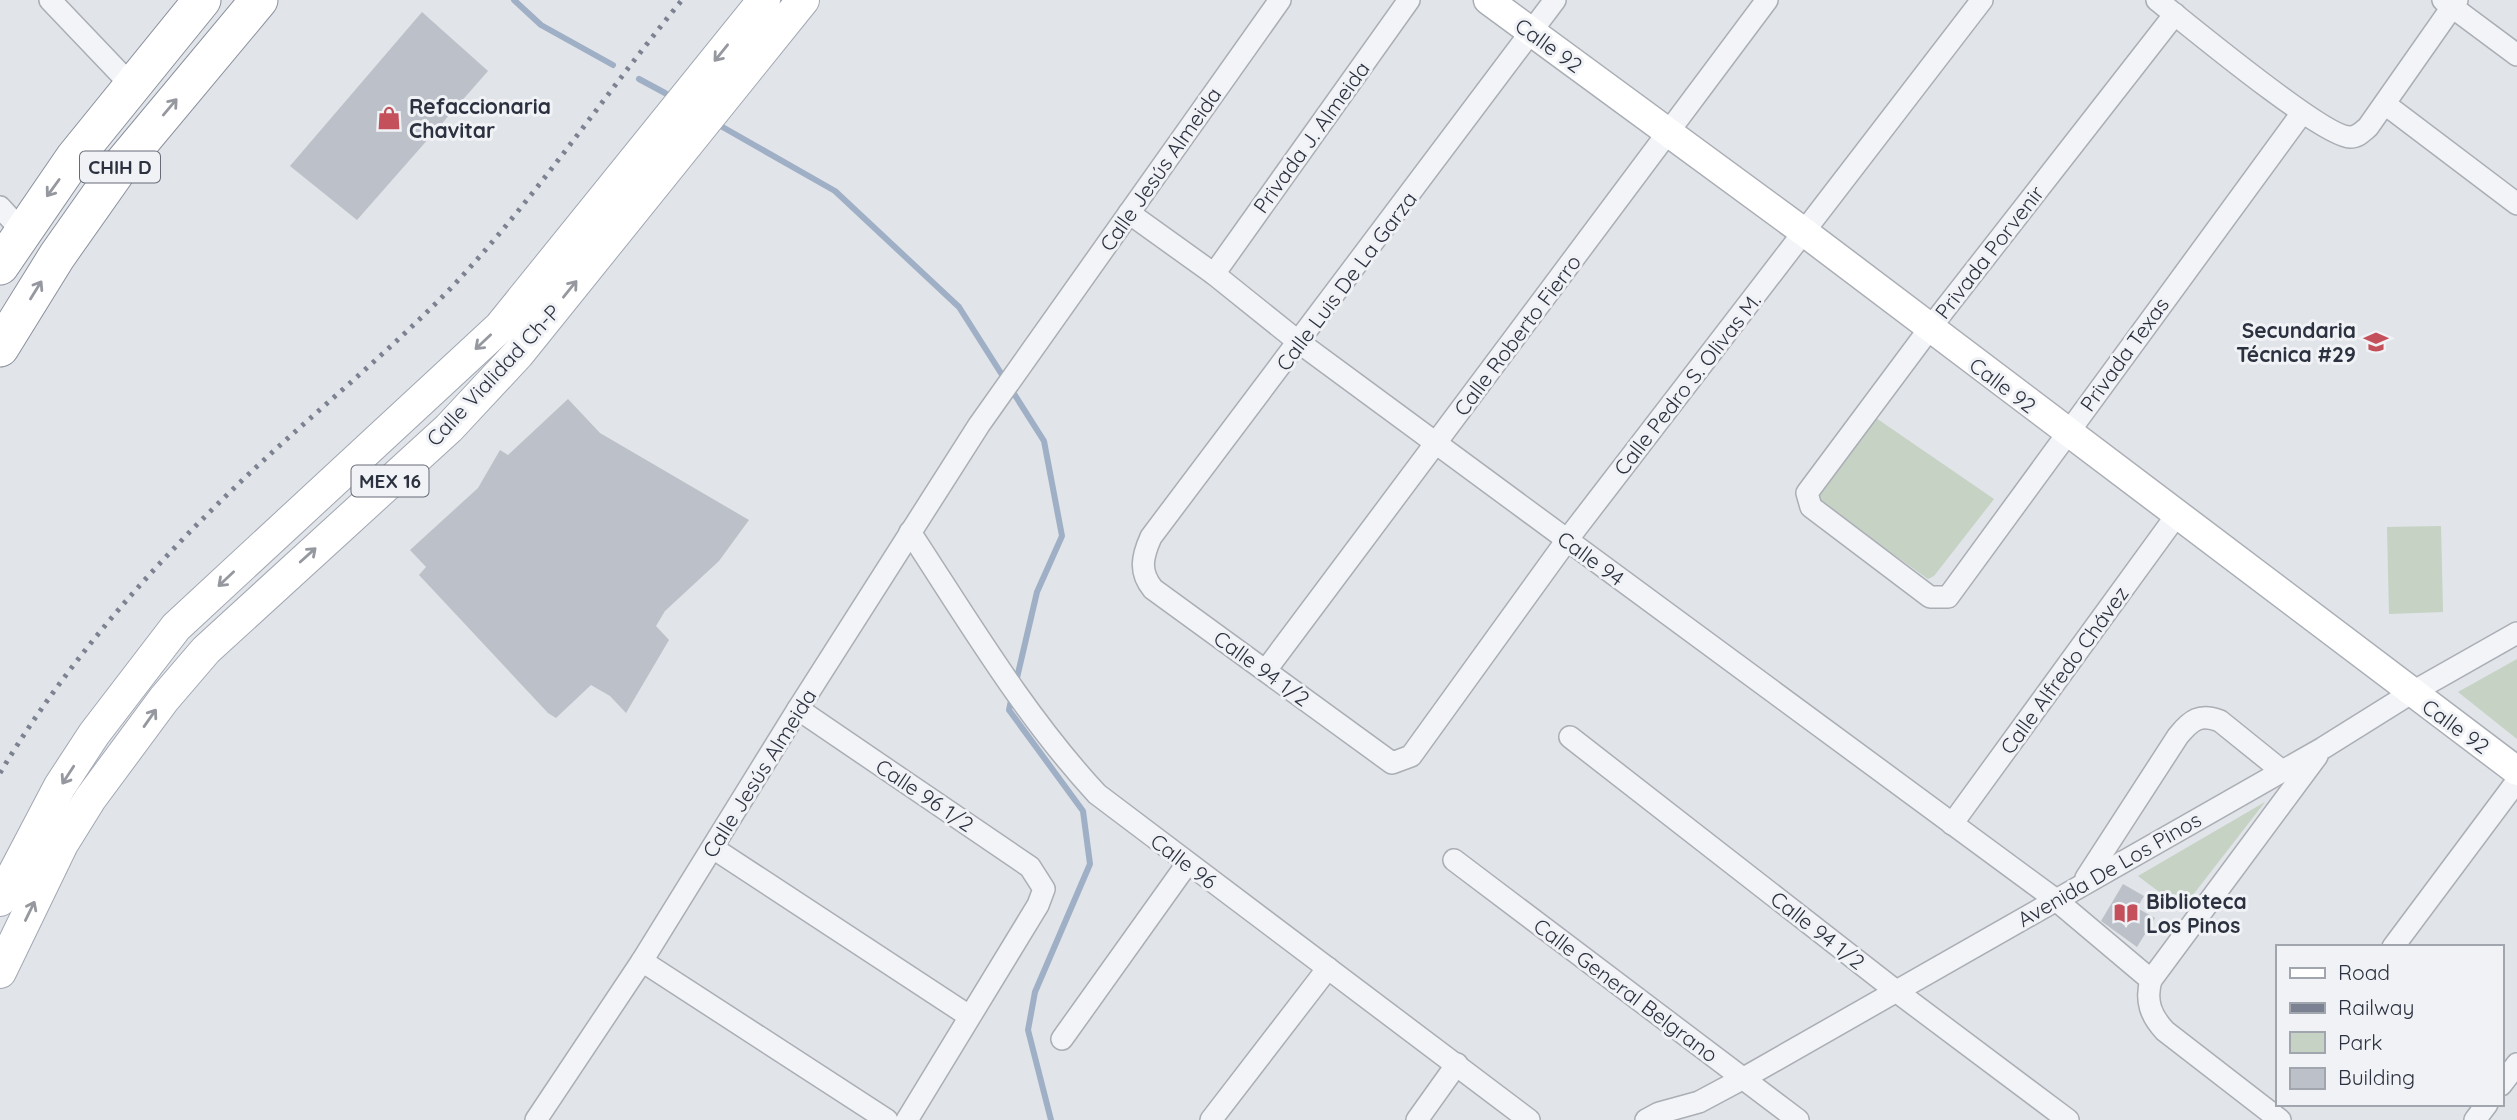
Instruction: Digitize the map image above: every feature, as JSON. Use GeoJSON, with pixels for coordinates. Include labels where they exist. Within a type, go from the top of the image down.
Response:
{"type":"FeatureCollection","features":[{"type":"Feature","properties":{"kind":"highway","name":"CHIH D"},"geometry":{"type":"LineString","coordinates":[[0,265],[11,219],[132,86],[202,0]]}},
{"type":"Feature","properties":{"kind":"highway","name":"CHIH D"},"geometry":{"type":"LineString","coordinates":[[0,348],[57,256],[119,168],[259,0]]}},
{"type":"Feature","properties":{"kind":"main road","name":"Calle Vialidad Ch-P"},"geometry":{"type":"LineString","coordinates":[[0,900],[42,818],[94,734],[176,627],[500,327],[764,0]]}},
{"type":"Feature","properties":{"kind":"main road","name":"Calle Vialidad Ch-P"},"geometry":{"type":"LineString","coordinates":[[0,972],[62,844],[106,777],[164,699],[206,650],[449,428],[518,354],[803,0]]}},
{"type":"Feature","properties":{"kind":"street"},"geometry":{"type":"LineString","coordinates":[[50,0],[132,86]]}},
{"type":"Feature","properties":{"kind":"street","name":"Calle Jesús Almeida"},"geometry":{"type":"LineString","coordinates":[[536,1120],[642,961],[979,425],[1280,0]]}},
{"type":"Feature","properties":{"kind":"street","name":"Privada J. Almeida"},"geometry":{"type":"LineString","coordinates":[[1214,274],[1409,0]]}},
{"type":"Feature","properties":{"kind":"street","name":"Calle 92"},"geometry":{"type":"LineString","coordinates":[[1488,0],[1804,232],[2176,516],[2517,771]]}},
{"type":"Feature","properties":{"kind":"street","name":"Calle Luis De La Garza"},"geometry":{"type":"LineString","coordinates":[[1142,565],[1151,537],[1300,343],[1555,0]]}},
{"type":"Feature","properties":{"kind":"street","name":"Calle Roberto Fierro"},"geometry":{"type":"LineString","coordinates":[[1266,670],[1768,0]]}},
{"type":"Feature","properties":{"kind":"street","name":"Calle Pedro S. Olivas M."},"geometry":{"type":"LineString","coordinates":[[1392,764],[1411,756],[1567,540],[1982,0]]}},
{"type":"Feature","properties":{"kind":"street"},"geometry":{"type":"LineString","coordinates":[[2157,0],[2302,113],[2333,132],[2351,138],[2360,135],[2385,104],[2451,2],[2517,55]]}},
{"type":"Feature","properties":{"kind":"street","name":"Privada Porvenir"},"geometry":{"type":"LineString","coordinates":[[1948,597],[1930,597],[1811,507],[1807,493],[1930,328],[2175,14]]}},
{"type":"Feature","properties":{"kind":"street"},"geometry":{"type":"LineString","coordinates":[[2385,104],[2517,204]]}},
{"type":"Feature","properties":{"kind":"street","name":"Privada Texas"},"geometry":{"type":"LineString","coordinates":[[1948,597],[2066,432],[2302,113]]}},
{"type":"Feature","properties":{"kind":"street","name":"Calle 94"},"geometry":{"type":"LineString","coordinates":[[1129,213],[1214,274],[1300,343],[2056,900],[2149,989]]}},
{"type":"Feature","properties":{"kind":"street","name":"Calle Alfredo Chávez"},"geometry":{"type":"LineString","coordinates":[[1952,824],[2176,516]]}},
{"type":"Feature","properties":{"kind":"street","name":"Calle 96"},"geometry":{"type":"LineString","coordinates":[[910,532],[1021,704],[1097,794],[1529,1120]]}},
{"type":"Feature","properties":{"kind":"street","name":"Calle 94 1/2"},"geometry":{"type":"LineString","coordinates":[[1142,565],[1145,579],[1153,589],[1392,764]]}},
{"type":"Feature","properties":{"kind":"street","name":"Avenida De Los Pinos"},"geometry":{"type":"LineString","coordinates":[[1646,1120],[1699,1102],[1744,1078],[2323,748],[2411,693],[2517,633]]}},
{"type":"Feature","properties":{"kind":"street","name":"Calle 96 1/2"},"geometry":{"type":"LineString","coordinates":[[798,709],[1030,867],[1044,889],[1038,905],[969,1016]]}},
{"type":"Feature","properties":{"kind":"street"},"geometry":{"type":"LineString","coordinates":[[2083,883],[2178,736],[2192,721],[2209,716],[2220,722],[2283,771]]}},
{"type":"Feature","properties":{"kind":"street","name":"Calle 94 1/2"},"geometry":{"type":"LineString","coordinates":[[1570,737],[1896,991],[2068,1120]]}},
{"type":"Feature","properties":{"kind":"street"},"geometry":{"type":"LineString","coordinates":[[2275,1111],[2165,1031],[2155,1021],[2149,989],[2323,748]]}},
{"type":"Feature","properties":{"kind":"street"},"geometry":{"type":"LineString","coordinates":[[2394,945],[2517,781]]}},
{"type":"Feature","properties":{"kind":"street"},"geometry":{"type":"LineString","coordinates":[[713,848],[969,1016],[907,1120]]}},
{"type":"Feature","properties":{"kind":"street","name":"Calle General Belgrano"},"geometry":{"type":"LineString","coordinates":[[1454,860],[1798,1120]]}},
{"type":"Feature","properties":{"kind":"street"},"geometry":{"type":"LineString","coordinates":[[1062,1039],[1187,864]]}},
{"type":"Feature","properties":{"kind":"street"},"geometry":{"type":"LineString","coordinates":[[642,961],[887,1120]]}},
{"type":"Feature","properties":{"kind":"street"},"geometry":{"type":"LineString","coordinates":[[1211,1120],[1328,968]]}},
{"type":"Feature","properties":{"kind":"street"},"geometry":{"type":"LineString","coordinates":[[2503,1082],[2517,1063]]}},
{"type":"Feature","properties":{"kind":"street"},"geometry":{"type":"LineString","coordinates":[[1417,1120],[1457,1064]]}},
{"type":"Feature","properties":{"kind":"street","name":"Avenida De Los Pinos"},"geometry":{"type":"LineString","coordinates":[[1680,1120],[1699,1102]]}},
{"type":"Feature","properties":{"kind":"green space"},"geometry":{"type":"Polygon","coordinates":[[[1873,416],[1994,499],[1934,576],[1928,579],[1814,498],[1873,416]]]}},
{"type":"Feature","properties":{"kind":"green space"},"geometry":{"type":"Polygon","coordinates":[[[2441,526],[2443,612],[2389,614],[2387,527],[2441,526]]]}},
{"type":"Feature","properties":{"kind":"green space"},"geometry":{"type":"Polygon","coordinates":[[[2517,659],[2517,739],[2458,692],[2517,659]]]}},
{"type":"Feature","properties":{"kind":"green space"},"geometry":{"type":"Polygon","coordinates":[[[2265,802],[2182,909],[2138,876],[2265,802]]]}},
{"type":"Feature","properties":{"kind":"building","name":"Refaccionaria Chavitar"},"geometry":{"type":"Polygon","coordinates":[[[422,12],[488,71],[357,220],[290,166],[422,12]]]}},
{"type":"Feature","properties":{"kind":"building"},"geometry":{"type":"Polygon","coordinates":[[[568,399],[600,433],[749,520],[719,561],[665,611],[656,626],[669,640],[626,713],[610,696],[591,685],[556,718],[548,713],[419,575],[426,567],[410,550],[478,488],[500,450],[508,455],[568,399]]]}},
{"type":"Feature","properties":{"kind":"building","name":"Biblioteca Los Pinos"},"geometry":{"type":"Polygon","coordinates":[[[2123,884],[2144,896],[2137,908],[2155,918],[2137,947],[2101,921],[2123,884]]]}},
{"type":"Feature","properties":{"kind":"waterway"},"geometry":{"type":"LineString","coordinates":[[514,0],[541,25],[613,65]]}},
{"type":"Feature","properties":{"kind":"waterway"},"geometry":{"type":"LineString","coordinates":[[639,79],[665,93]]}},
{"type":"Feature","properties":{"kind":"waterway"},"geometry":{"type":"LineString","coordinates":[[719,125],[835,191],[959,307],[1044,441],[1062,536],[1037,592],[1016,682]]}},
{"type":"Feature","properties":{"kind":"waterway"},"geometry":{"type":"LineString","coordinates":[[1012,696],[1009,710],[1083,811],[1090,864],[1035,992],[1028,1030],[1051,1120]]}},
{"type":"Feature","properties":{"kind":"railway"},"geometry":{"type":"LineString","coordinates":[[0,773],[50,697],[135,590],[230,492],[451,288],[541,182],[682,0]]}},
{"type":"Feature","properties":{"kind":"place","name":"Refaccionaria Chavitar"},"geometry":{"type":"Point","coordinates":[389,118]}},
{"type":"Feature","properties":{"kind":"place","name":"Secundaria Técnica #29"},"geometry":{"type":"Point","coordinates":[2376,342]}},
{"type":"Feature","properties":{"kind":"place","name":"Biblioteca Los Pinos"},"geometry":{"type":"Point","coordinates":[2126,913]}}]}
